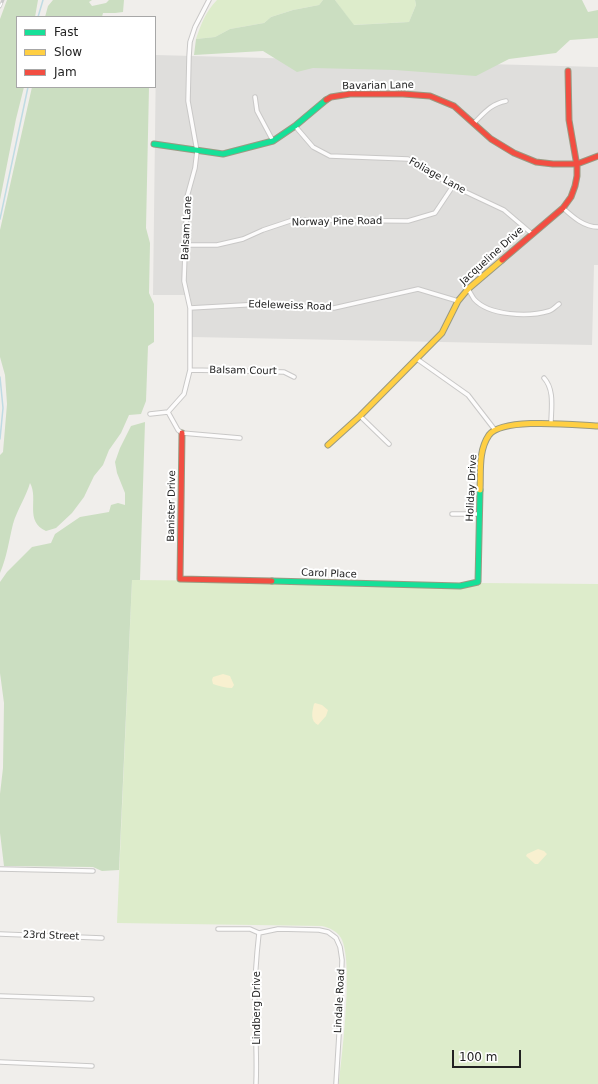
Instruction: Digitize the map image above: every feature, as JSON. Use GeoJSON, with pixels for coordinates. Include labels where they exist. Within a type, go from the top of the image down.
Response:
{"type":"FeatureCollection","features":[{"type":"Feature","properties":{"kind":"street","name":"Balsam Lane"},"geometry":{"type":"LineString","coordinates":[[168,412],[184,394],[190,370],[190,308],[184,281],[187,197],[197,151],[188,101],[190,42],[195,27],[210,0]]}},
{"type":"Feature","properties":{"kind":"street","name":"Jacqueline Drive"},"geometry":{"type":"LineString","coordinates":[[328,445],[360,416],[442,333],[458,301],[468,288],[563,208],[572,196],[578,179],[577,164],[569,120],[568,71]]}},
{"type":"Feature","properties":{"kind":"street","name":"Bavarian Lane"},"geometry":{"type":"LineString","coordinates":[[154,144],[177,146],[197,151],[223,154],[273,141],[295,126],[323,101],[331,98],[350,94],[403,94],[430,96],[454,106],[491,139],[514,153],[528,159],[545,164],[577,164],[598,156]]}},
{"type":"Feature","properties":{"kind":"street"},"geometry":{"type":"LineString","coordinates":[[255,97],[257,111],[273,141]]}},
{"type":"Feature","properties":{"kind":"street"},"geometry":{"type":"LineString","coordinates":[[474,123],[495,103],[506,100]]}},
{"type":"Feature","properties":{"kind":"street","name":"Foliage Lane"},"geometry":{"type":"LineString","coordinates":[[295,126],[313,147],[330,156],[408,159],[453,186],[504,210],[532,233]]}},
{"type":"Feature","properties":{"kind":"street","name":"Norway Pine Road"},"geometry":{"type":"LineString","coordinates":[[186,246],[217,245],[243,239],[263,230],[293,220],[408,221],[435,213],[453,186]]}},
{"type":"Feature","properties":{"kind":"street"},"geometry":{"type":"LineString","coordinates":[[563,208],[577,220],[593,227],[598,227]]}},
{"type":"Feature","properties":{"kind":"street"},"geometry":{"type":"LineString","coordinates":[[468,288],[475,300],[486,307],[501,313],[517,314],[550,311],[559,304]]}},
{"type":"Feature","properties":{"kind":"street","name":"Edeleweiss Road"},"geometry":{"type":"LineString","coordinates":[[190,308],[262,304],[334,308],[418,289],[458,301]]}},
{"type":"Feature","properties":{"kind":"street"},"geometry":{"type":"LineString","coordinates":[[417,359],[468,395],[495,430],[516,424],[598,426]]}},
{"type":"Feature","properties":{"kind":"street","name":"Balsam Court"},"geometry":{"type":"LineString","coordinates":[[190,370],[284,372],[294,377]]}},
{"type":"Feature","properties":{"kind":"street"},"geometry":{"type":"LineString","coordinates":[[544,378],[551,389],[551,424]]}},
{"type":"Feature","properties":{"kind":"street"},"geometry":{"type":"LineString","coordinates":[[150,414],[168,412],[178,430],[182,433],[240,438]]}},
{"type":"Feature","properties":{"kind":"street"},"geometry":{"type":"LineString","coordinates":[[360,416],[389,444]]}},
{"type":"Feature","properties":{"kind":"street","name":"Holiday Drive"},"geometry":{"type":"LineString","coordinates":[[478,582],[481,457],[485,441],[495,430]]}},
{"type":"Feature","properties":{"kind":"street","name":"Banister Drive"},"geometry":{"type":"LineString","coordinates":[[180,579],[182,433]]}},
{"type":"Feature","properties":{"kind":"street"},"geometry":{"type":"LineString","coordinates":[[452,514],[479,514]]}},
{"type":"Feature","properties":{"kind":"street","name":"Carol Place"},"geometry":{"type":"LineString","coordinates":[[180,579],[460,586],[478,582]]}},
{"type":"Feature","properties":{"kind":"street"},"geometry":{"type":"LineString","coordinates":[[0,869],[93,871]]}},
{"type":"Feature","properties":{"kind":"street"},"geometry":{"type":"LineString","coordinates":[[218,929],[250,929],[259,933]]}},
{"type":"Feature","properties":{"kind":"street","name":"Lindale Road"},"geometry":{"type":"LineString","coordinates":[[259,933],[278,929],[319,930],[328,932],[336,938],[340,947],[342,960],[336,1084]]}},
{"type":"Feature","properties":{"kind":"street","name":"Lindberg Drive"},"geometry":{"type":"LineString","coordinates":[[256,1084],[257,1060],[255,1015],[256,969],[259,933]]}},
{"type":"Feature","properties":{"kind":"street","name":"23rd Street"},"geometry":{"type":"LineString","coordinates":[[0,934],[102,938]]}},
{"type":"Feature","properties":{"kind":"street"},"geometry":{"type":"LineString","coordinates":[[0,996],[92,999]]}},
{"type":"Feature","properties":{"kind":"street"},"geometry":{"type":"LineString","coordinates":[[0,1062],[92,1066]]}},
{"type":"Feature","properties":{"kind":"shaded area"},"geometry":{"type":"Polygon","coordinates":[[[156,55],[598,67],[598,265],[594,265],[592,345],[192,337],[190,295],[153,295],[156,55]]]}},
{"type":"Feature","properties":{"kind":"green space"},"geometry":{"type":"Polygon","coordinates":[[[7,0],[38,0],[35,16],[16,16],[16,88],[24,88],[0,200],[0,19],[7,0]]]}},
{"type":"Feature","properties":{"kind":"green space"},"geometry":{"type":"Polygon","coordinates":[[[53,0],[92,0],[89,2],[92,6],[106,3],[109,0],[124,0],[123,12],[103,13],[102,16],[45,16],[48,6],[53,0]]]}},
{"type":"Feature","properties":{"kind":"green space"},"geometry":{"type":"Polygon","coordinates":[[[217,0],[323,0],[319,5],[293,10],[271,17],[264,23],[230,29],[215,37],[196,39],[204,18],[217,0]]]}},
{"type":"Feature","properties":{"kind":"green space"},"geometry":{"type":"Polygon","coordinates":[[[323,0],[335,0],[354,25],[409,22],[416,5],[415,0],[582,0],[588,12],[598,10],[598,38],[570,40],[556,53],[509,59],[476,76],[395,70],[313,68],[297,72],[263,51],[194,55],[196,39],[215,37],[230,29],[264,23],[271,17],[293,10],[319,5],[323,0]]]}},
{"type":"Feature","properties":{"kind":"green space"},"geometry":{"type":"Polygon","coordinates":[[[335,0],[415,0],[416,5],[409,22],[353,25],[335,0]]]}},
{"type":"Feature","properties":{"kind":"green space"},"geometry":{"type":"Polygon","coordinates":[[[32,88],[149,88],[146,228],[150,243],[149,293],[154,304],[154,342],[148,346],[146,401],[141,414],[129,415],[121,433],[109,450],[103,465],[94,476],[84,497],[72,513],[56,528],[46,531],[39,527],[35,522],[33,496],[30,483],[13,524],[0,573],[0,455],[3,452],[7,404],[5,375],[0,357],[0,230],[32,88]]]}},
{"type":"Feature","properties":{"kind":"green space"},"geometry":{"type":"Polygon","coordinates":[[[145,422],[140,580],[132,580],[119,870],[102,871],[93,867],[4,866],[0,833],[4,703],[0,673],[0,582],[7,572],[32,547],[51,543],[55,534],[80,517],[109,512],[111,505],[118,503],[125,505],[125,493],[117,473],[115,462],[131,426],[145,422]]]}},
{"type":"Feature","properties":{"kind":"green space"},"geometry":{"type":"Polygon","coordinates":[[[132,580],[598,584],[598,1084],[339,1084],[346,1008],[347,966],[345,950],[341,938],[335,932],[322,926],[117,923],[132,580]]]}},
{"type":"Feature","properties":{"kind":"sand"},"geometry":{"type":"Polygon","coordinates":[[[223,674],[230,676],[234,685],[232,688],[213,684],[213,677],[223,674]]]}},
{"type":"Feature","properties":{"kind":"sand"},"geometry":{"type":"Polygon","coordinates":[[[315,703],[322,705],[328,710],[326,716],[318,725],[315,723],[312,716],[315,703]]]}},
{"type":"Feature","properties":{"kind":"sand"},"geometry":{"type":"Polygon","coordinates":[[[538,849],[547,854],[538,864],[535,864],[526,856],[527,854],[538,849]]]}},
{"type":"Feature","properties":{"kind":"waterway"},"geometry":{"type":"LineString","coordinates":[[38,16],[43,0]]}},
{"type":"Feature","properties":{"kind":"waterway"},"geometry":{"type":"LineString","coordinates":[[0,219],[28,88]]}},
{"type":"Feature","properties":{"kind":"waterway"},"geometry":{"type":"LineString","coordinates":[[0,377],[3,408],[0,439]]}},
{"type":"Feature","properties":{"kind":"railway"},"geometry":{"type":"LineString","coordinates":[[0,7],[3,0]]}},
{"type":"Feature","properties":{"kind":"traffic: fast"},"geometry":{"type":"LineString","coordinates":[[154,144],[223,154],[273,141],[295,126],[326,100]]}},
{"type":"Feature","properties":{"kind":"traffic: fast"},"geometry":{"type":"LineString","coordinates":[[272,581],[460,586],[478,582],[480,490]]}},
{"type":"Feature","properties":{"kind":"traffic: slow"},"geometry":{"type":"LineString","coordinates":[[328,445],[360,416],[442,333],[458,301],[468,289],[502,260]]}},
{"type":"Feature","properties":{"kind":"traffic: slow"},"geometry":{"type":"LineString","coordinates":[[480,490],[483,448],[489,435],[497,429],[509,426],[540,423],[598,426]]}},
{"type":"Feature","properties":{"kind":"traffic: jam"},"geometry":{"type":"LineString","coordinates":[[502,260],[563,208],[571,197],[575,186],[577,166],[569,120],[568,71]]}},
{"type":"Feature","properties":{"kind":"traffic: jam"},"geometry":{"type":"LineString","coordinates":[[326,100],[331,97],[350,94],[403,94],[430,96],[454,106],[491,139],[514,153],[536,162],[577,164],[598,156]]}},
{"type":"Feature","properties":{"kind":"traffic: jam"},"geometry":{"type":"LineString","coordinates":[[182,433],[180,579],[272,581]]}}]}
